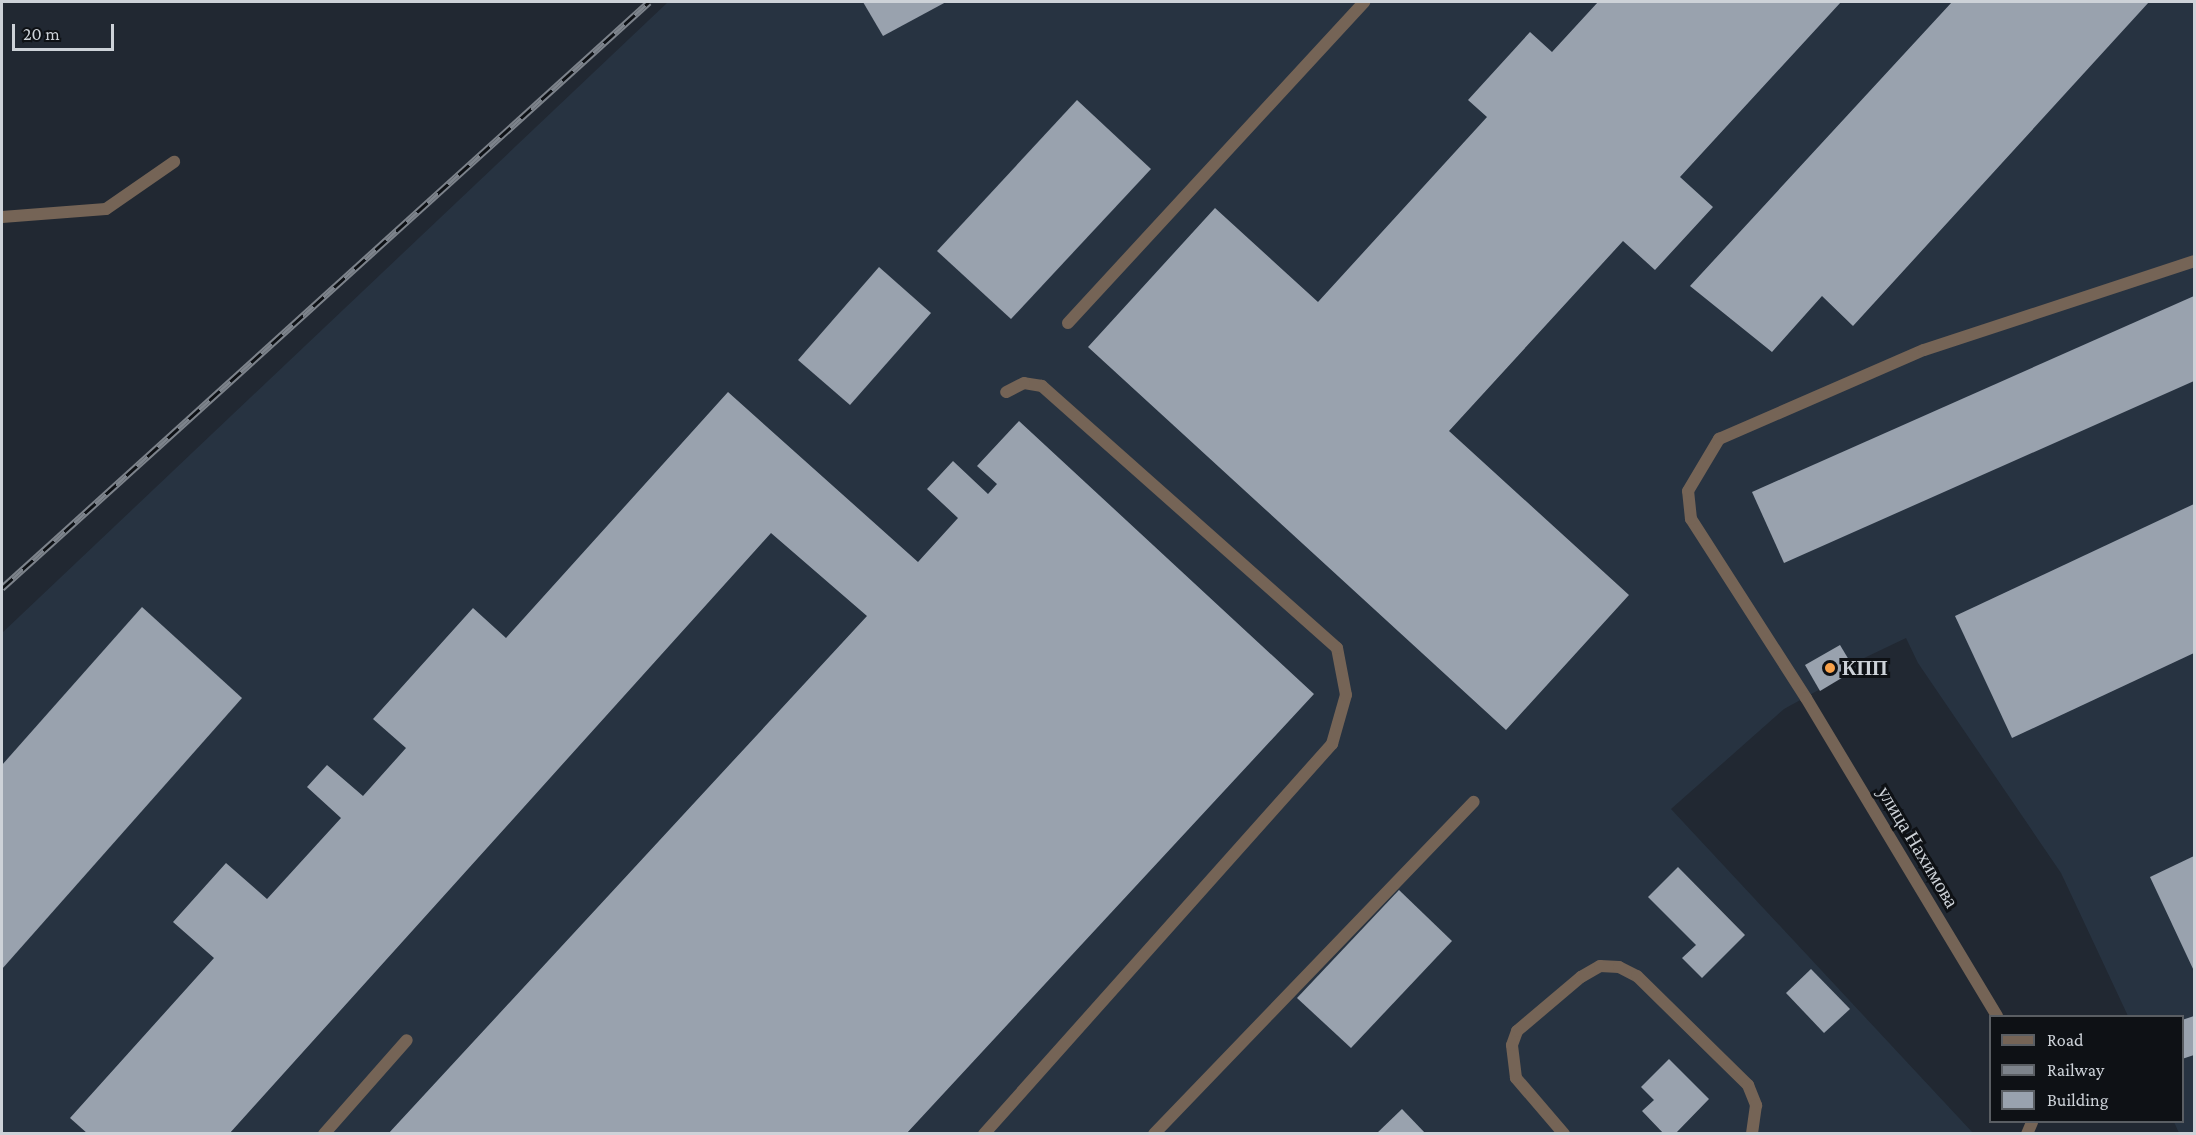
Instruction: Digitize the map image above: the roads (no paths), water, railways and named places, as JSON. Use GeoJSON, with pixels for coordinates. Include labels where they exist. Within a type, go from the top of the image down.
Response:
{"type":"FeatureCollection","features":[{"type":"Feature","properties":{"kind":"street"},"geometry":{"type":"LineString","coordinates":[[1068,323],[1364,2]]}},
{"type":"Feature","properties":{"kind":"street"},"geometry":{"type":"LineString","coordinates":[[2,217],[106,209],[174,162]]}},
{"type":"Feature","properties":{"kind":"street","name":"улица Нахимова"},"geometry":{"type":"LineString","coordinates":[[1996,1015],[1806,698],[1691,519],[1689,491],[1719,439],[1924,350],[2194,261]]}},
{"type":"Feature","properties":{"kind":"street"},"geometry":{"type":"LineString","coordinates":[[984,1134],[1332,744],[1346,695],[1337,648],[1051,394],[1033,383],[1015,386],[1005,392]]}},
{"type":"Feature","properties":{"kind":"street"},"geometry":{"type":"LineString","coordinates":[[1154,1134],[1474,802]]}},
{"type":"Feature","properties":{"kind":"street"},"geometry":{"type":"LineString","coordinates":[[1564,1134],[1516,1078],[1511,1061],[1512,1045],[1517,1031],[1581,976],[1600,966],[1619,967],[1637,976],[1748,1084],[1756,1105],[1752,1134]]}},
{"type":"Feature","properties":{"kind":"street"},"geometry":{"type":"LineString","coordinates":[[324,1134],[407,1040]]}},
{"type":"Feature","properties":{"kind":"railway"},"geometry":{"type":"LineString","coordinates":[[2,588],[649,2]]}},
{"type":"Feature","properties":{"kind":"place","name":"КПП"},"geometry":{"type":"Point","coordinates":[1830,668]}}]}
